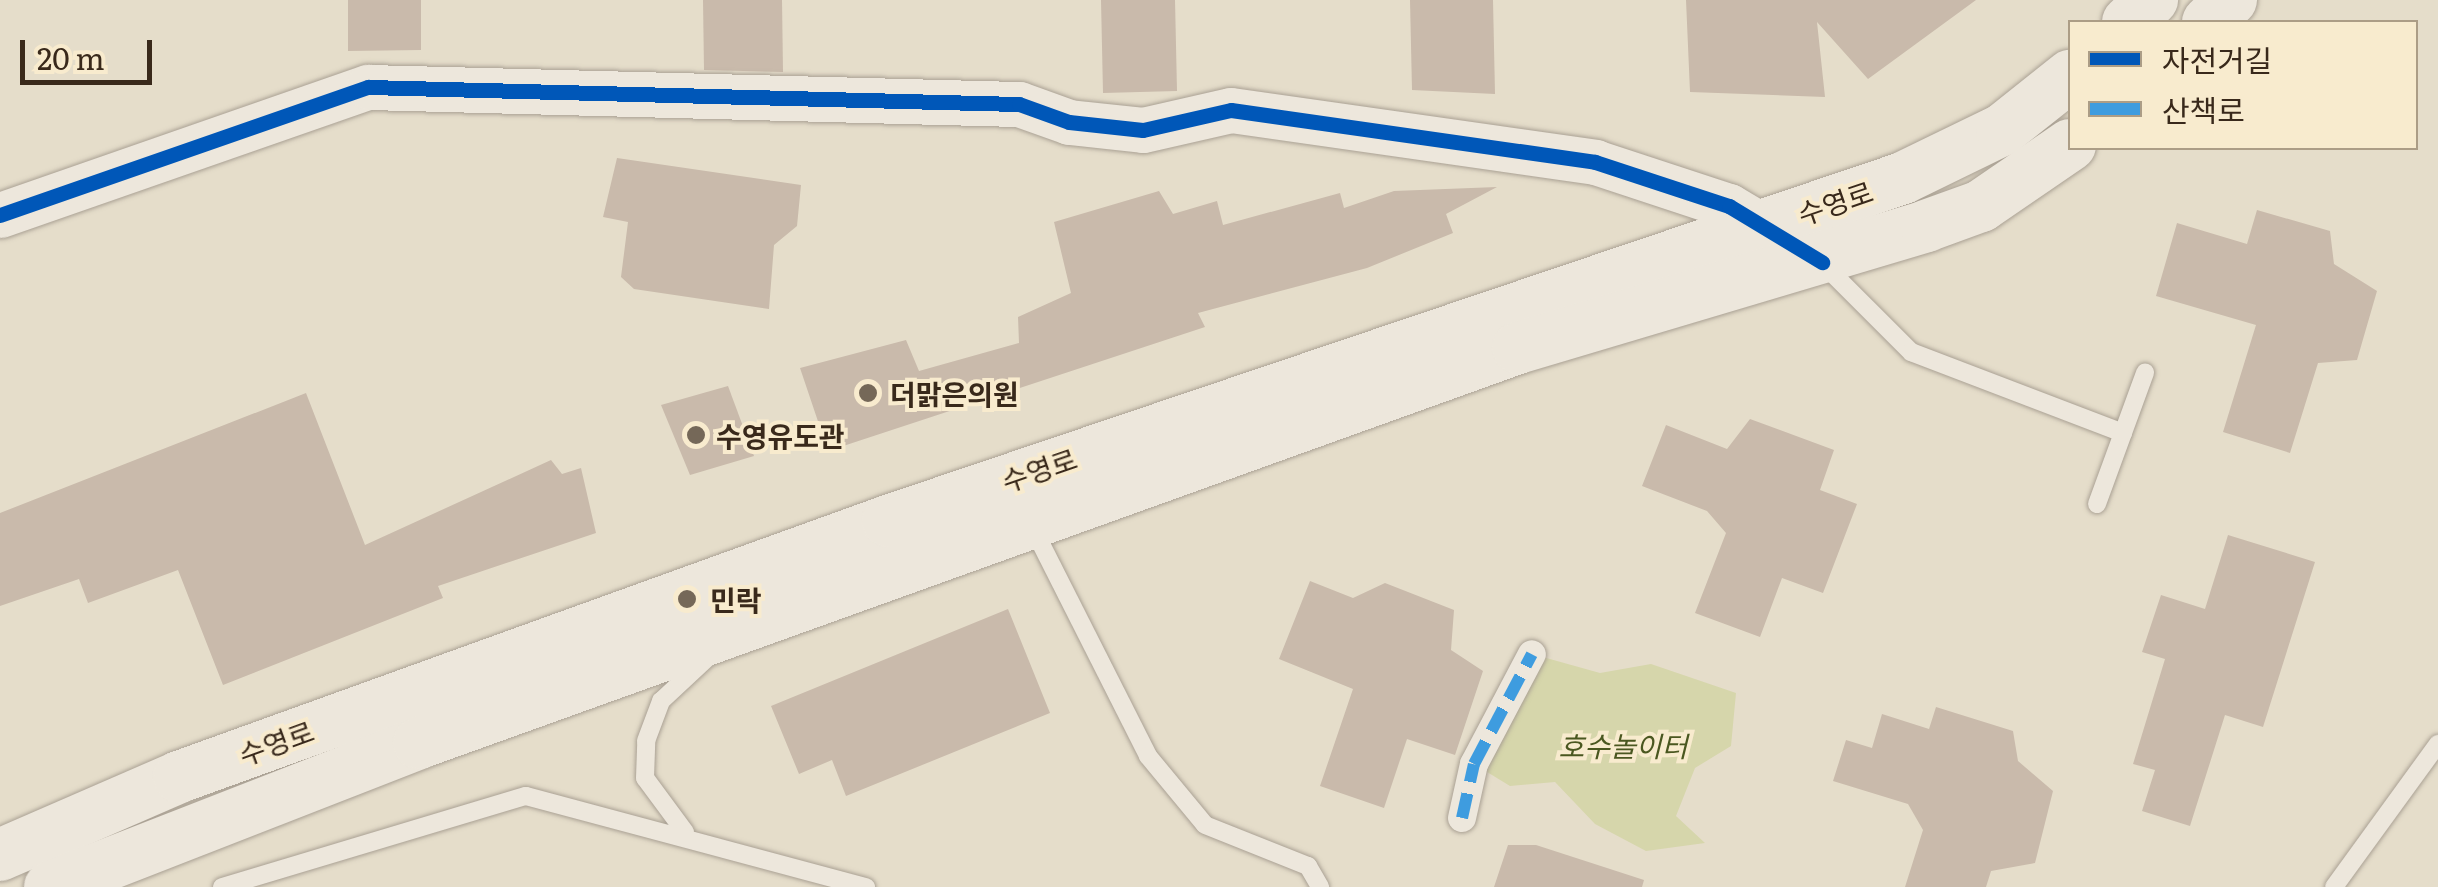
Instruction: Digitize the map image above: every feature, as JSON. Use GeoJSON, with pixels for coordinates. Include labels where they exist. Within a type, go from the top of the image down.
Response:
{"type":"FeatureCollection","features":[{"type":"Feature","properties":{"kind":"main road"},"geometry":{"type":"LineString","coordinates":[[2130,20],[2152,0]]}},
{"type":"Feature","properties":{"kind":"main road"},"geometry":{"type":"LineString","coordinates":[[2210,20],[2231,0]]}},
{"type":"Feature","properties":{"kind":"main road","name":"수영로"},"geometry":{"type":"LineString","coordinates":[[0,855],[179,777],[870,528],[1764,227],[1966,150],[2068,77]]}},
{"type":"Feature","properties":{"kind":"main road","name":"수영로"},"geometry":{"type":"LineString","coordinates":[[50,887],[741,626],[1518,348],[1822,262],[1981,206],[2068,147]]}},
{"type":"Feature","properties":{"kind":"street"},"geometry":{"type":"LineString","coordinates":[[0,215],[368,88],[1020,104],[1069,122],[1143,130],[1232,110],[1595,162],[1672,182],[1764,227],[1822,262]]}},
{"type":"Feature","properties":{"kind":"street"},"geometry":{"type":"LineString","coordinates":[[1462,818],[1474,764],[1532,654]]}},
{"type":"Feature","properties":{"kind":"lane"},"geometry":{"type":"LineString","coordinates":[[1822,262],[1911,352],[2123,433]]}},
{"type":"Feature","properties":{"kind":"lane"},"geometry":{"type":"LineString","coordinates":[[2097,504],[2145,374]]}},
{"type":"Feature","properties":{"kind":"lane"},"geometry":{"type":"LineString","coordinates":[[1029,521],[1148,756],[1205,825],[1308,866],[1320,887]]}},
{"type":"Feature","properties":{"kind":"lane"},"geometry":{"type":"LineString","coordinates":[[689,836],[645,778],[646,740],[661,701],[741,626]]}},
{"type":"Feature","properties":{"kind":"lane"},"geometry":{"type":"LineString","coordinates":[[2334,887],[2438,744]]}},
{"type":"Feature","properties":{"kind":"lane"},"geometry":{"type":"LineString","coordinates":[[222,887],[526,796],[689,836],[866,887]]}},
{"type":"Feature","properties":{"kind":"green space","name":"호수놀이터"},"geometry":{"type":"Polygon","coordinates":[[[1532,654],[1600,673],[1651,664],[1736,693],[1731,746],[1695,768],[1676,816],[1705,843],[1646,851],[1595,824],[1555,782],[1510,786],[1474,764],[1532,654]]]}},
{"type":"Feature","properties":{"kind":"building"},"geometry":{"type":"Polygon","coordinates":[[[348,0],[421,0],[421,50],[348,51],[348,0]]]}},
{"type":"Feature","properties":{"kind":"building"},"geometry":{"type":"Polygon","coordinates":[[[703,0],[782,0],[783,72],[704,70],[703,0]]]}},
{"type":"Feature","properties":{"kind":"building"},"geometry":{"type":"Polygon","coordinates":[[[1101,0],[1175,0],[1177,91],[1103,93],[1101,0]]]}},
{"type":"Feature","properties":{"kind":"building"},"geometry":{"type":"Polygon","coordinates":[[[1410,0],[1493,0],[1495,94],[1412,90],[1410,0]]]}},
{"type":"Feature","properties":{"kind":"building"},"geometry":{"type":"Polygon","coordinates":[[[1686,0],[1976,0],[1868,79],[1817,22],[1825,97],[1690,92],[1686,0]]]}},
{"type":"Feature","properties":{"kind":"building"},"geometry":{"type":"Polygon","coordinates":[[[617,158],[801,185],[797,226],[774,245],[769,309],[634,289],[621,277],[628,222],[603,217],[617,158]]]}},
{"type":"Feature","properties":{"kind":"building"},"geometry":{"type":"Polygon","coordinates":[[[1497,187],[1446,214],[1453,233],[1367,268],[1198,313],[1205,327],[828,451],[800,368],[906,340],[919,371],[1019,343],[1018,317],[1071,293],[1054,222],[1159,191],[1173,214],[1217,201],[1223,225],[1340,193],[1344,208],[1394,191],[1497,187]]]}},
{"type":"Feature","properties":{"kind":"building"},"geometry":{"type":"Polygon","coordinates":[[[2257,210],[2330,231],[2334,264],[2377,291],[2357,360],[2318,363],[2290,453],[2223,432],[2256,325],[2156,296],[2177,223],[2247,244],[2257,210]]]}},
{"type":"Feature","properties":{"kind":"building","name":"수영유도관"},"geometry":{"type":"Polygon","coordinates":[[[728,386],[754,456],[690,475],[661,405],[728,386]]]}},
{"type":"Feature","properties":{"kind":"building"},"geometry":{"type":"Polygon","coordinates":[[[306,393],[365,545],[551,460],[562,474],[581,468],[596,533],[438,586],[443,598],[223,685],[178,570],[88,603],[79,579],[0,606],[0,513],[306,393]]]}},
{"type":"Feature","properties":{"kind":"building"},"geometry":{"type":"Polygon","coordinates":[[[1750,419],[1834,450],[1820,490],[1857,504],[1823,593],[1782,578],[1760,637],[1695,613],[1726,533],[1707,511],[1642,486],[1666,425],[1727,449],[1750,419]]]}},
{"type":"Feature","properties":{"kind":"building"},"geometry":{"type":"Polygon","coordinates":[[[2228,535],[2315,562],[2263,727],[2225,715],[2190,826],[2142,811],[2155,770],[2133,764],[2165,659],[2142,652],[2161,595],[2205,609],[2228,535]]]}},
{"type":"Feature","properties":{"kind":"building"},"geometry":{"type":"Polygon","coordinates":[[[1310,581],[1353,598],[1385,583],[1454,610],[1451,650],[1483,671],[1455,755],[1407,739],[1384,808],[1320,786],[1353,689],[1279,659],[1310,581]]]}},
{"type":"Feature","properties":{"kind":"building"},"geometry":{"type":"Polygon","coordinates":[[[1008,609],[1050,713],[846,796],[832,760],[799,774],[771,706],[1008,609]]]}},
{"type":"Feature","properties":{"kind":"building"},"geometry":{"type":"Polygon","coordinates":[[[1936,707],[2013,731],[2018,761],[2053,791],[2035,863],[1991,871],[1986,887],[1905,887],[1923,830],[1908,804],[1833,781],[1846,740],[1872,748],[1882,714],[1929,729],[1936,707]]]}},
{"type":"Feature","properties":{"kind":"building"},"geometry":{"type":"Polygon","coordinates":[[[1508,845],[1536,845],[1644,880],[1642,887],[1494,887],[1508,845]]]}},
{"type":"Feature","properties":{"kind":"marked path"},"geometry":{"type":"LineString","coordinates":[[1462,818],[1474,764],[1532,654]]}},
{"type":"Feature","properties":{"kind":"cycle path"},"geometry":{"type":"LineString","coordinates":[[0,215],[368,87],[1019,104],[1069,122],[1143,130],[1231,110],[1595,162],[1729,206],[1822,262]]}},
{"type":"Feature","properties":{"kind":"place","name":"더맑은의원"},"geometry":{"type":"Point","coordinates":[868,393]}},
{"type":"Feature","properties":{"kind":"place","name":"수영유도관"},"geometry":{"type":"Point","coordinates":[696,435]}},
{"type":"Feature","properties":{"kind":"place","name":"민락"},"geometry":{"type":"Point","coordinates":[687,599]}}]}
